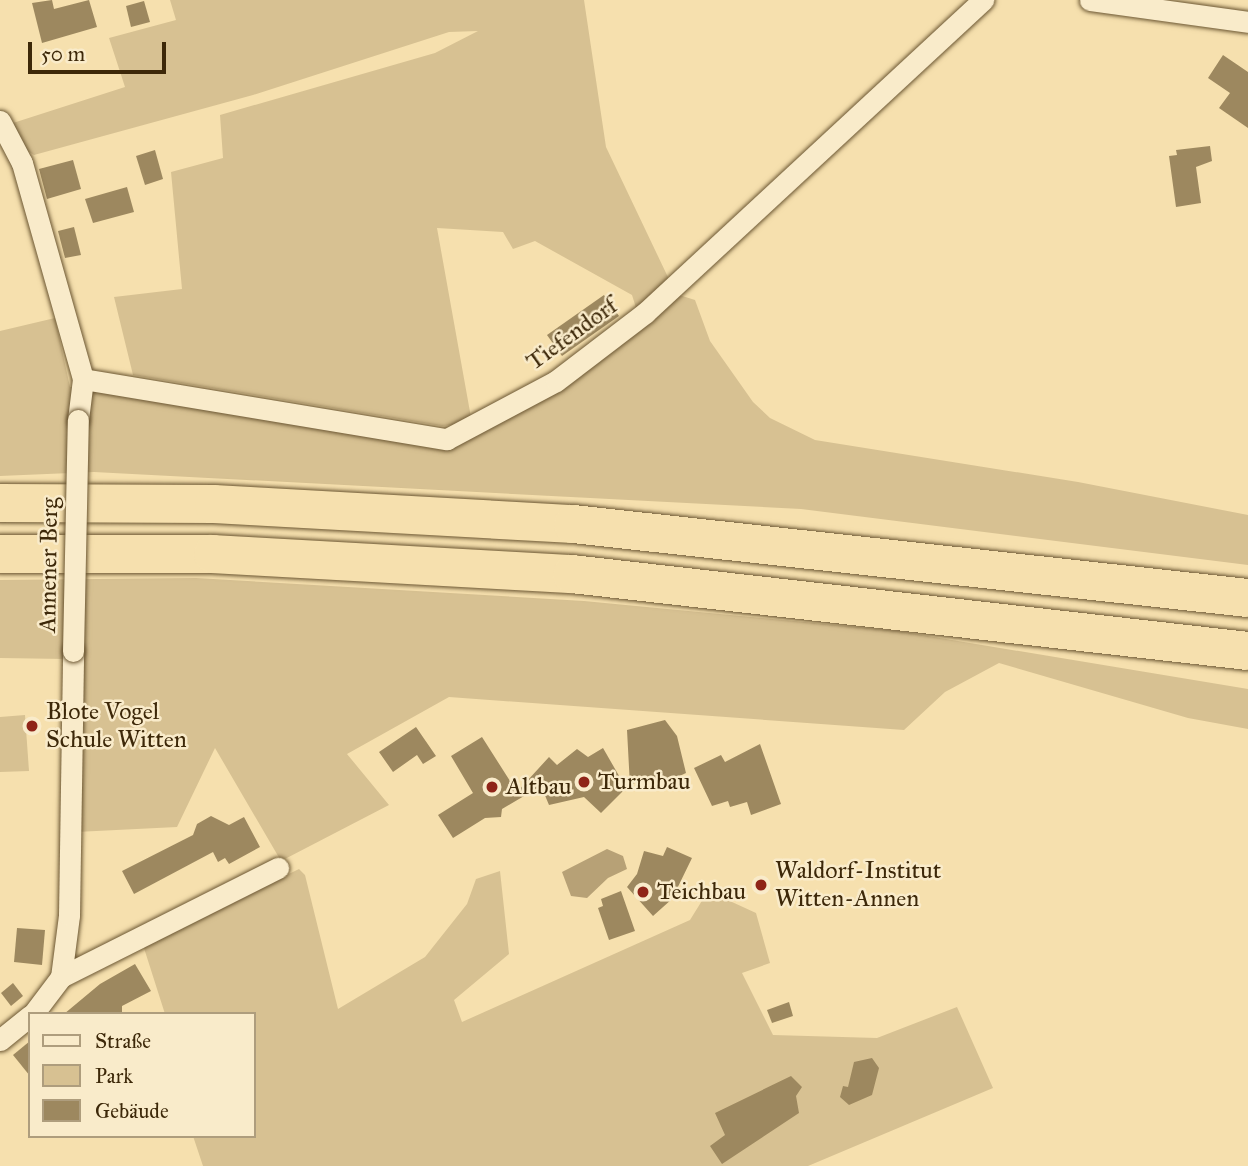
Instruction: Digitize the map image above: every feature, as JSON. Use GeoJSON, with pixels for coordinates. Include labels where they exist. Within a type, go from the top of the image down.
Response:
{"type":"FeatureCollection","features":[{"type":"Feature","properties":{"kind":"highway"},"geometry":{"type":"LineString","coordinates":[[0,503],[214,504],[573,524],[1248,598]]}},
{"type":"Feature","properties":{"kind":"highway"},"geometry":{"type":"LineString","coordinates":[[0,554],[213,554],[572,574],[1248,651]]}},
{"type":"Feature","properties":{"kind":"highway"},"geometry":{"type":"LineString","coordinates":[[1208,592],[1248,590]]}},
{"type":"Feature","properties":{"kind":"street","name":"Tiefendorf"},"geometry":{"type":"LineString","coordinates":[[83,379],[447,439],[556,381],[645,313],[983,0]]}},
{"type":"Feature","properties":{"kind":"street"},"geometry":{"type":"LineString","coordinates":[[1090,0],[1248,22]]}},
{"type":"Feature","properties":{"kind":"street","name":"Annener Berg"},"geometry":{"type":"LineString","coordinates":[[0,121],[22,163],[83,379],[78,420],[72,869],[61,977]]}},
{"type":"Feature","properties":{"kind":"street"},"geometry":{"type":"LineString","coordinates":[[33,1012],[61,977],[278,868]]}},
{"type":"Feature","properties":{"kind":"street"},"geometry":{"type":"LineString","coordinates":[[0,1040],[28,1017]]}},
{"type":"Feature","properties":{"kind":"green space"},"geometry":{"type":"Polygon","coordinates":[[[170,0],[584,0],[606,147],[676,294],[695,300],[710,341],[753,402],[770,418],[815,440],[1078,482],[1248,515],[1248,565],[801,509],[94,472],[0,476],[0,331],[55,318],[70,387],[457,442],[642,327],[632,295],[535,241],[513,249],[503,232],[437,228],[472,423],[442,426],[133,375],[114,297],[182,289],[171,172],[223,158],[220,115],[435,53],[478,31],[449,32],[253,95],[34,155],[24,149],[13,123],[125,87],[109,38],[176,20],[170,0]]]}},
{"type":"Feature","properties":{"kind":"green space"},"geometry":{"type":"Polygon","coordinates":[[[196,578],[584,601],[898,631],[1248,689],[1248,729],[1188,718],[999,663],[945,692],[904,730],[449,697],[347,754],[389,805],[281,861],[215,748],[177,827],[76,832],[65,659],[0,658],[0,580],[196,578]]]}},
{"type":"Feature","properties":{"kind":"green space"},"geometry":{"type":"Polygon","coordinates":[[[25,715],[29,771],[0,772],[0,717],[25,715]]]}},
{"type":"Feature","properties":{"kind":"green space"},"geometry":{"type":"Polygon","coordinates":[[[299,869],[305,875],[338,1009],[425,957],[467,904],[476,879],[500,871],[509,954],[454,1000],[462,1022],[690,920],[708,891],[756,913],[770,963],[742,973],[773,1035],[877,1038],[957,1007],[993,1088],[808,1166],[203,1166],[194,1138],[256,1138],[256,1012],[164,1012],[143,945],[299,869]]]}},
{"type":"Feature","properties":{"kind":"shaded area"},"geometry":{"type":"Polygon","coordinates":[[[607,849],[623,856],[627,869],[608,878],[587,898],[571,896],[562,872],[607,849]]]}},
{"type":"Feature","properties":{"kind":"building"},"geometry":{"type":"Polygon","coordinates":[[[52,0],[54,9],[89,0],[97,27],[42,43],[32,3],[52,0]]]}},
{"type":"Feature","properties":{"kind":"building"},"geometry":{"type":"Polygon","coordinates":[[[144,1],[150,22],[131,27],[126,6],[144,1]]]}},
{"type":"Feature","properties":{"kind":"building"},"geometry":{"type":"Polygon","coordinates":[[[1223,55],[1248,72],[1248,128],[1219,108],[1230,93],[1208,78],[1223,55]]]}},
{"type":"Feature","properties":{"kind":"building"},"geometry":{"type":"Polygon","coordinates":[[[1210,146],[1212,161],[1196,167],[1201,203],[1176,207],[1169,156],[1177,155],[1176,150],[1210,146]]]}},
{"type":"Feature","properties":{"kind":"building"},"geometry":{"type":"Polygon","coordinates":[[[155,150],[163,179],[145,185],[136,156],[155,150]]]}},
{"type":"Feature","properties":{"kind":"building"},"geometry":{"type":"Polygon","coordinates":[[[73,160],[81,189],[47,199],[39,169],[73,160]]]}},
{"type":"Feature","properties":{"kind":"building"},"geometry":{"type":"Polygon","coordinates":[[[127,187],[134,212],[93,223],[85,199],[127,187]]]}},
{"type":"Feature","properties":{"kind":"building"},"geometry":{"type":"Polygon","coordinates":[[[74,227],[81,255],[65,258],[58,231],[74,227]]]}},
{"type":"Feature","properties":{"kind":"building"},"geometry":{"type":"Polygon","coordinates":[[[604,295],[619,316],[562,356],[547,335],[604,295]]]}},
{"type":"Feature","properties":{"kind":"building"},"geometry":{"type":"Polygon","coordinates":[[[665,720],[677,736],[686,773],[654,788],[644,777],[630,786],[627,730],[665,720]]]}},
{"type":"Feature","properties":{"kind":"building"},"geometry":{"type":"Polygon","coordinates":[[[416,727],[436,756],[423,764],[417,755],[393,772],[379,752],[416,727]]]}},
{"type":"Feature","properties":{"kind":"building"},"geometry":{"type":"Polygon","coordinates":[[[482,737],[517,792],[549,757],[557,765],[577,749],[588,757],[603,748],[626,788],[601,813],[584,797],[549,805],[541,786],[502,809],[501,817],[485,818],[453,838],[438,815],[473,793],[451,756],[482,737]]]}},
{"type":"Feature","properties":{"kind":"building"},"geometry":{"type":"Polygon","coordinates":[[[760,744],[781,804],[751,815],[747,802],[730,807],[728,801],[712,806],[694,768],[721,755],[725,762],[760,744]]]}},
{"type":"Feature","properties":{"kind":"building"},"geometry":{"type":"Polygon","coordinates":[[[211,816],[229,825],[244,817],[260,847],[229,864],[225,858],[218,862],[213,852],[134,894],[122,871],[193,835],[197,824],[211,816]]]}},
{"type":"Feature","properties":{"kind":"building"},"geometry":{"type":"Polygon","coordinates":[[[667,847],[692,858],[672,899],[653,916],[627,887],[637,874],[644,851],[663,856],[667,847]]]}},
{"type":"Feature","properties":{"kind":"building"},"geometry":{"type":"Polygon","coordinates":[[[621,891],[635,931],[609,940],[598,908],[603,906],[601,899],[621,891]]]}},
{"type":"Feature","properties":{"kind":"building"},"geometry":{"type":"Polygon","coordinates":[[[17,928],[45,930],[42,965],[14,962],[17,928]]]}},
{"type":"Feature","properties":{"kind":"building"},"geometry":{"type":"Polygon","coordinates":[[[135,964],[151,991],[122,1006],[122,1012],[66,1012],[100,984],[135,964]]]}},
{"type":"Feature","properties":{"kind":"building"},"geometry":{"type":"Polygon","coordinates":[[[13,983],[23,996],[11,1006],[1,993],[13,983]]]}},
{"type":"Feature","properties":{"kind":"building"},"geometry":{"type":"Polygon","coordinates":[[[789,1002],[793,1016],[772,1023],[767,1010],[789,1002]]]}},
{"type":"Feature","properties":{"kind":"building"},"geometry":{"type":"Polygon","coordinates":[[[28,1043],[28,1074],[13,1055],[28,1043]]]}},
{"type":"Feature","properties":{"kind":"building"},"geometry":{"type":"Polygon","coordinates":[[[872,1058],[879,1068],[872,1095],[849,1105],[840,1097],[843,1086],[848,1087],[854,1062],[872,1058]]]}},
{"type":"Feature","properties":{"kind":"building"},"geometry":{"type":"Polygon","coordinates":[[[791,1076],[802,1087],[796,1096],[799,1113],[722,1164],[710,1146],[725,1135],[715,1113],[791,1076]]]}},
{"type":"Feature","properties":{"kind":"place","name":"Blote Vogel Schule Witten"},"geometry":{"type":"Point","coordinates":[32,726]}},
{"type":"Feature","properties":{"kind":"place","name":"Turmbau"},"geometry":{"type":"Point","coordinates":[584,782]}},
{"type":"Feature","properties":{"kind":"place","name":"Altbau"},"geometry":{"type":"Point","coordinates":[492,787]}},
{"type":"Feature","properties":{"kind":"place","name":"Waldorf-Institut Witten-Annen"},"geometry":{"type":"Point","coordinates":[761,885]}},
{"type":"Feature","properties":{"kind":"place","name":"Teichbau"},"geometry":{"type":"Point","coordinates":[643,892]}}]}
